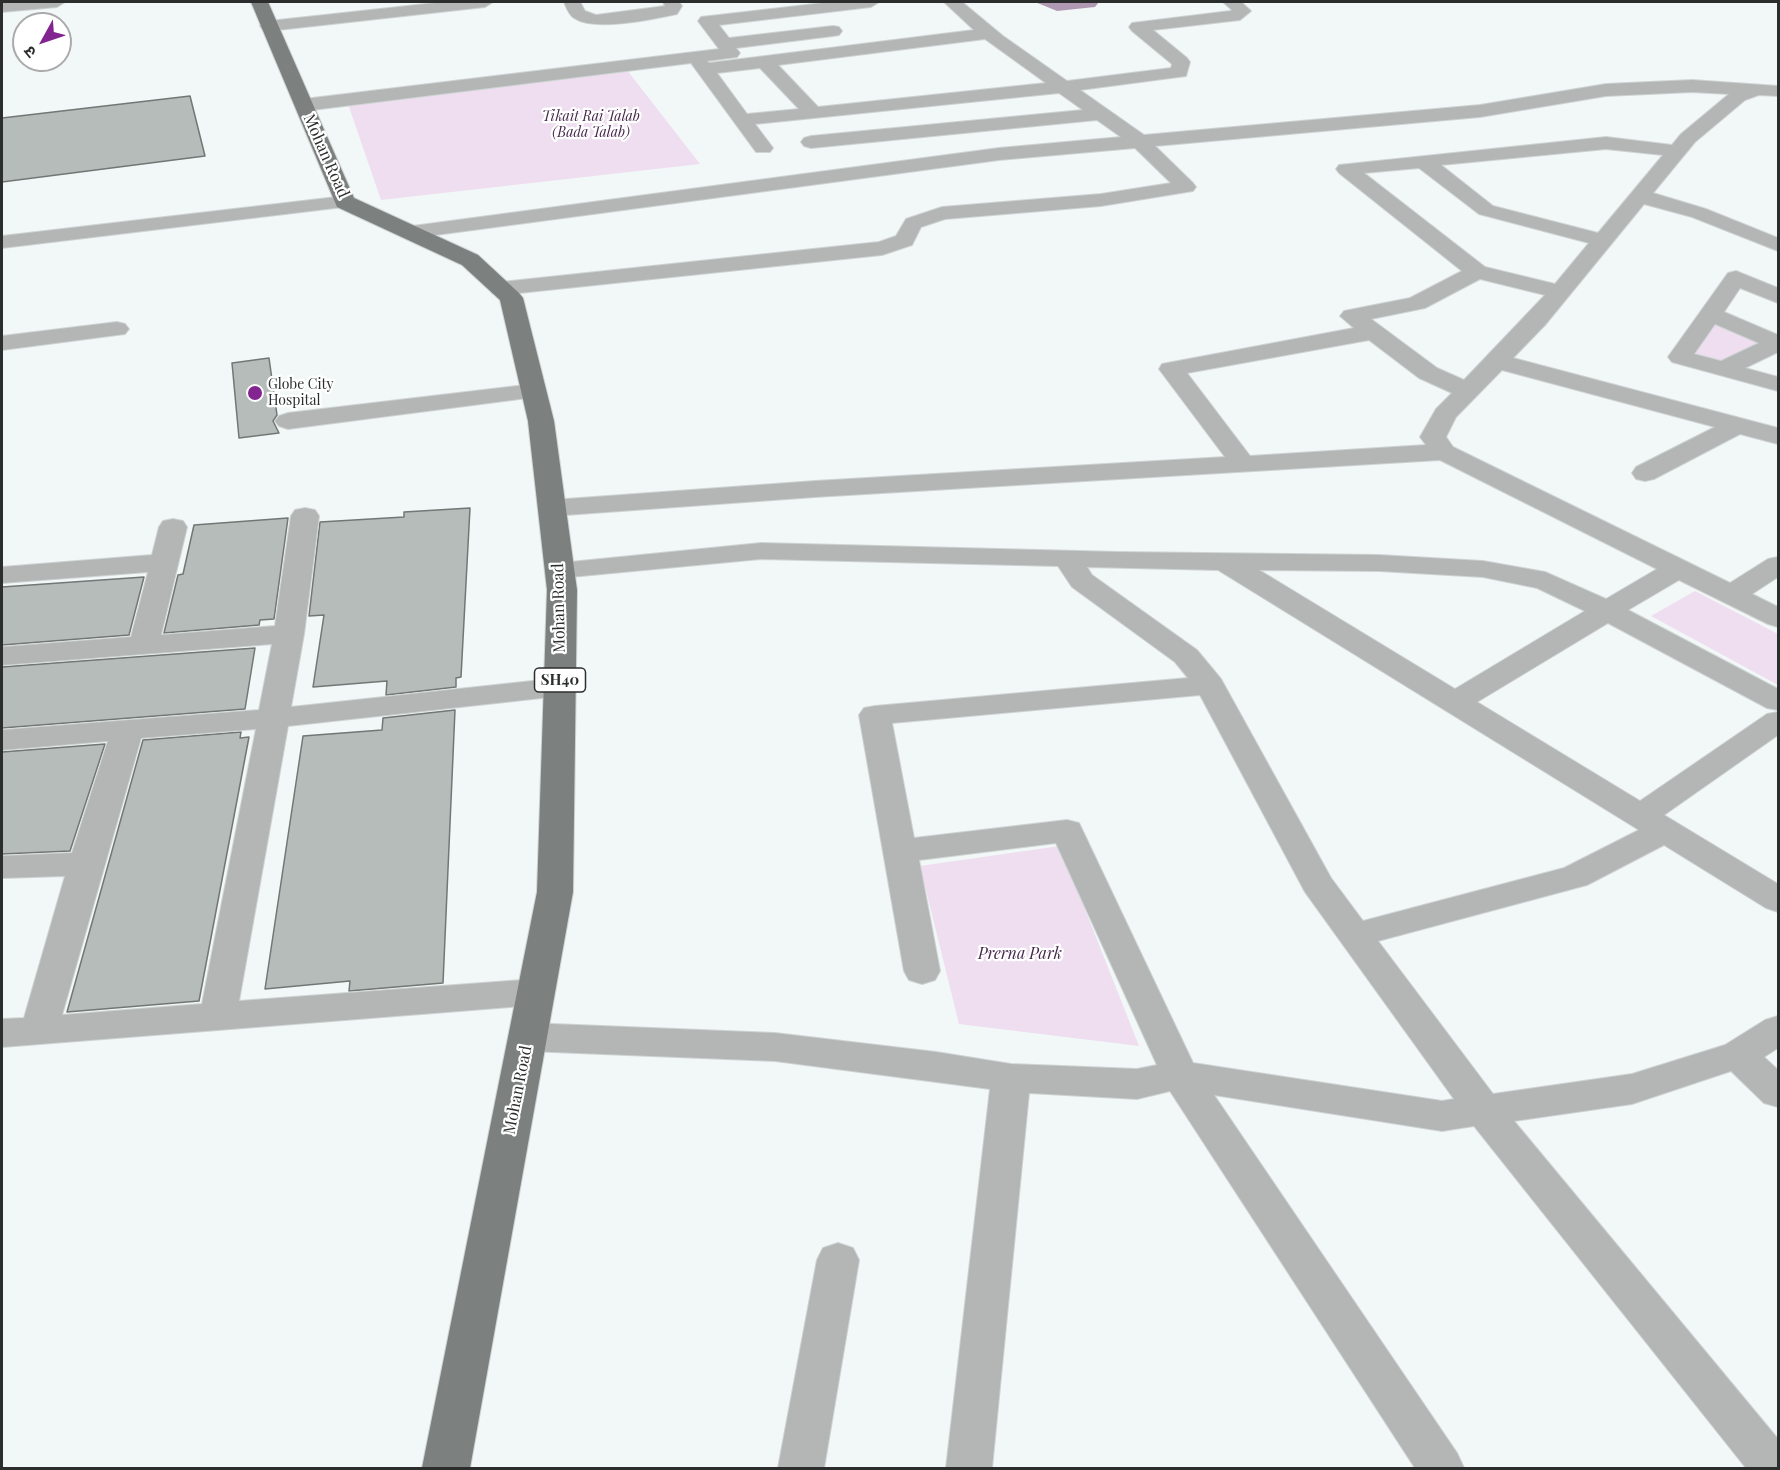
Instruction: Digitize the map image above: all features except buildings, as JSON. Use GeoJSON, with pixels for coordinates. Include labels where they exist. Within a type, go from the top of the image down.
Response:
{"type":"FeatureCollection","features":[{"type":"Feature","properties":{"kind":"main road","name":"Mohan Road"},"geometry":{"type":"LineString","coordinates":[[264,14],[345,202],[470,260],[511,298],[541,421],[560,570],[562,590],[555,892],[446,1468]]}},
{"type":"Feature","properties":{"kind":"street"},"geometry":{"type":"LineString","coordinates":[[2,7],[57,2]]}},
{"type":"Feature","properties":{"kind":"street"},"geometry":{"type":"LineString","coordinates":[[264,14],[485,2]]}},
{"type":"Feature","properties":{"kind":"street"},"geometry":{"type":"LineString","coordinates":[[572,2],[579,14],[594,20],[671,10],[674,6],[671,2]]}},
{"type":"Feature","properties":{"kind":"street"},"geometry":{"type":"LineString","coordinates":[[700,63],[731,53],[707,21],[871,2]]}},
{"type":"Feature","properties":{"kind":"street"},"geometry":{"type":"LineString","coordinates":[[743,120],[1063,87],[1180,72],[1180,62],[1138,27],[1234,16],[1243,11],[1231,2]]}},
{"type":"Feature","properties":{"kind":"street"},"geometry":{"type":"LineString","coordinates":[[500,288],[882,248],[904,240],[913,223],[942,213],[1101,200],[1186,187],[1139,141],[989,33],[968,15],[948,10]]}},
{"type":"Feature","properties":{"kind":"street"},"geometry":{"type":"LineString","coordinates":[[694,38],[721,39],[852,29]]}},
{"type":"Feature","properties":{"kind":"street"},"geometry":{"type":"LineString","coordinates":[[300,97],[700,63],[765,62],[989,33]]}},
{"type":"Feature","properties":{"kind":"street"},"geometry":{"type":"LineString","coordinates":[[765,62],[814,113]]}},
{"type":"Feature","properties":{"kind":"street"},"geometry":{"type":"LineString","coordinates":[[700,63],[763,148]]}},
{"type":"Feature","properties":{"kind":"street"},"geometry":{"type":"LineString","coordinates":[[300,97],[342,82]]}},
{"type":"Feature","properties":{"kind":"street"},"geometry":{"type":"LineString","coordinates":[[1779,82],[1738,96],[1688,138],[1537,320],[1445,414],[1433,437],[1444,452],[1779,618]]}},
{"type":"Feature","properties":{"kind":"street"},"geometry":{"type":"LineString","coordinates":[[413,232],[999,154],[1480,111],[1606,90],[1692,86],[1779,91]]}},
{"type":"Feature","properties":{"kind":"street"},"geometry":{"type":"LineString","coordinates":[[811,142],[1101,114]]}},
{"type":"Feature","properties":{"kind":"street"},"geometry":{"type":"LineString","coordinates":[[790,116],[838,175]]}},
{"type":"Feature","properties":{"kind":"street"},"geometry":{"type":"LineString","coordinates":[[1360,122],[1380,139],[1416,162],[1483,185]]}},
{"type":"Feature","properties":{"kind":"street"},"geometry":{"type":"LineString","coordinates":[[1560,292],[1477,272],[1346,169],[1606,143],[1677,151]]}},
{"type":"Feature","properties":{"kind":"street"},"geometry":{"type":"LineString","coordinates":[[1483,185],[1514,152]]}},
{"type":"Feature","properties":{"kind":"street"},"geometry":{"type":"LineString","coordinates":[[1483,185],[1486,210],[1602,240]]}},
{"type":"Feature","properties":{"kind":"street"},"geometry":{"type":"LineString","coordinates":[[1639,196],[1699,213],[1779,245]]}},
{"type":"Feature","properties":{"kind":"street"},"geometry":{"type":"LineString","coordinates":[[2,242],[345,202]]}},
{"type":"Feature","properties":{"kind":"street"},"geometry":{"type":"LineString","coordinates":[[1468,391],[1428,374],[1352,316],[1417,303],[1477,272]]}},
{"type":"Feature","properties":{"kind":"street"},"geometry":{"type":"LineString","coordinates":[[1779,296],[1736,278],[1680,357],[1779,384]]}},
{"type":"Feature","properties":{"kind":"street"},"geometry":{"type":"LineString","coordinates":[[1710,314],[1778,344],[1724,369]]}},
{"type":"Feature","properties":{"kind":"street"},"geometry":{"type":"LineString","coordinates":[[2,342],[117,329]]}},
{"type":"Feature","properties":{"kind":"street"},"geometry":{"type":"LineString","coordinates":[[1243,464],[1170,369],[1373,332]]}},
{"type":"Feature","properties":{"kind":"street"},"geometry":{"type":"LineString","coordinates":[[1497,361],[1779,436]]}},
{"type":"Feature","properties":{"kind":"street"},"geometry":{"type":"LineString","coordinates":[[288,421],[534,391]]}},
{"type":"Feature","properties":{"kind":"street"},"geometry":{"type":"LineString","coordinates":[[1645,473],[1738,425]]}},
{"type":"Feature","properties":{"kind":"street"},"geometry":{"type":"LineString","coordinates":[[552,508],[814,489],[1444,452]]}},
{"type":"Feature","properties":{"kind":"street"},"geometry":{"type":"LineString","coordinates":[[218,1017],[289,634],[305,516]]}},
{"type":"Feature","properties":{"kind":"street"},"geometry":{"type":"LineString","coordinates":[[144,644],[173,526]]}},
{"type":"Feature","properties":{"kind":"street"},"geometry":{"type":"LineString","coordinates":[[560,570],[761,551],[1378,563],[1483,569],[1545,581],[1608,611],[1779,701]]}},
{"type":"Feature","properties":{"kind":"street"},"geometry":{"type":"LineString","coordinates":[[1067,558],[1082,581],[1186,657],[1210,686],[1317,884],[1483,1110],[1774,1468]]}},
{"type":"Feature","properties":{"kind":"street"},"geometry":{"type":"LineString","coordinates":[[1224,561],[1779,900]]}},
{"type":"Feature","properties":{"kind":"street"},"geometry":{"type":"LineString","coordinates":[[2,574],[165,562]]}},
{"type":"Feature","properties":{"kind":"street"},"geometry":{"type":"LineString","coordinates":[[1732,594],[1779,565]]}},
{"type":"Feature","properties":{"kind":"street"},"geometry":{"type":"LineString","coordinates":[[1455,702],[1678,568]]}},
{"type":"Feature","properties":{"kind":"street"},"geometry":{"type":"LineString","coordinates":[[2,656],[289,634]]}},
{"type":"Feature","properties":{"kind":"street"},"geometry":{"type":"LineString","coordinates":[[921,971],[875,715],[1210,686]]}},
{"type":"Feature","properties":{"kind":"street"},"geometry":{"type":"LineString","coordinates":[[2,740],[273,718],[560,687]]}},
{"type":"Feature","properties":{"kind":"street"},"geometry":{"type":"LineString","coordinates":[[1355,935],[1575,877],[1653,823],[1779,721]]}},
{"type":"Feature","properties":{"kind":"street"},"geometry":{"type":"LineString","coordinates":[[39,1030],[86,864],[128,728]]}},
{"type":"Feature","properties":{"kind":"street"},"geometry":{"type":"LineString","coordinates":[[900,851],[1067,831],[1180,1075],[1441,1468]]}},
{"type":"Feature","properties":{"kind":"street"},"geometry":{"type":"LineString","coordinates":[[2,867],[86,864]]}},
{"type":"Feature","properties":{"kind":"street"},"geometry":{"type":"LineString","coordinates":[[2,1033],[536,992]]}},
{"type":"Feature","properties":{"kind":"street"},"geometry":{"type":"LineString","coordinates":[[528,1037],[775,1047],[936,1066],[1011,1078],[1137,1084],[1180,1075],[1442,1116],[1632,1089],[1738,1055],[1779,1030]]}},
{"type":"Feature","properties":{"kind":"street"},"geometry":{"type":"LineString","coordinates":[[1738,1055],[1779,1092]]}},
{"type":"Feature","properties":{"kind":"street"},"geometry":{"type":"LineString","coordinates":[[969,1468],[1011,1078]]}},
{"type":"Feature","properties":{"kind":"street"},"geometry":{"type":"LineString","coordinates":[[801,1468],[838,1260]]}},
{"type":"Feature","properties":{"kind":"green space","name":"Tikait Rai Talab (Bada Talab)"},"geometry":{"type":"Polygon","coordinates":[[[627,70],[700,164],[381,200],[348,104],[627,70]]]}},
{"type":"Feature","properties":{"kind":"green space"},"geometry":{"type":"Polygon","coordinates":[[[1715,323],[1764,342],[1723,363],[1693,354],[1715,323]]]}},
{"type":"Feature","properties":{"kind":"green space"},"geometry":{"type":"Polygon","coordinates":[[[1695,591],[1778,634],[1778,685],[1651,616],[1695,591]]]}},
{"type":"Feature","properties":{"kind":"green space","name":"Prerna Park"},"geometry":{"type":"Polygon","coordinates":[[[1060,846],[1139,1046],[959,1024],[920,866],[1060,846]]]}},
{"type":"Feature","properties":{"kind":"shaded area"},"geometry":{"type":"Polygon","coordinates":[[[1035,2],[1099,2],[1095,7],[1057,11],[1035,2]]]}},
{"type":"Feature","properties":{"kind":"place","name":"Globe City Hospital"},"geometry":{"type":"Point","coordinates":[255,393]}}]}
